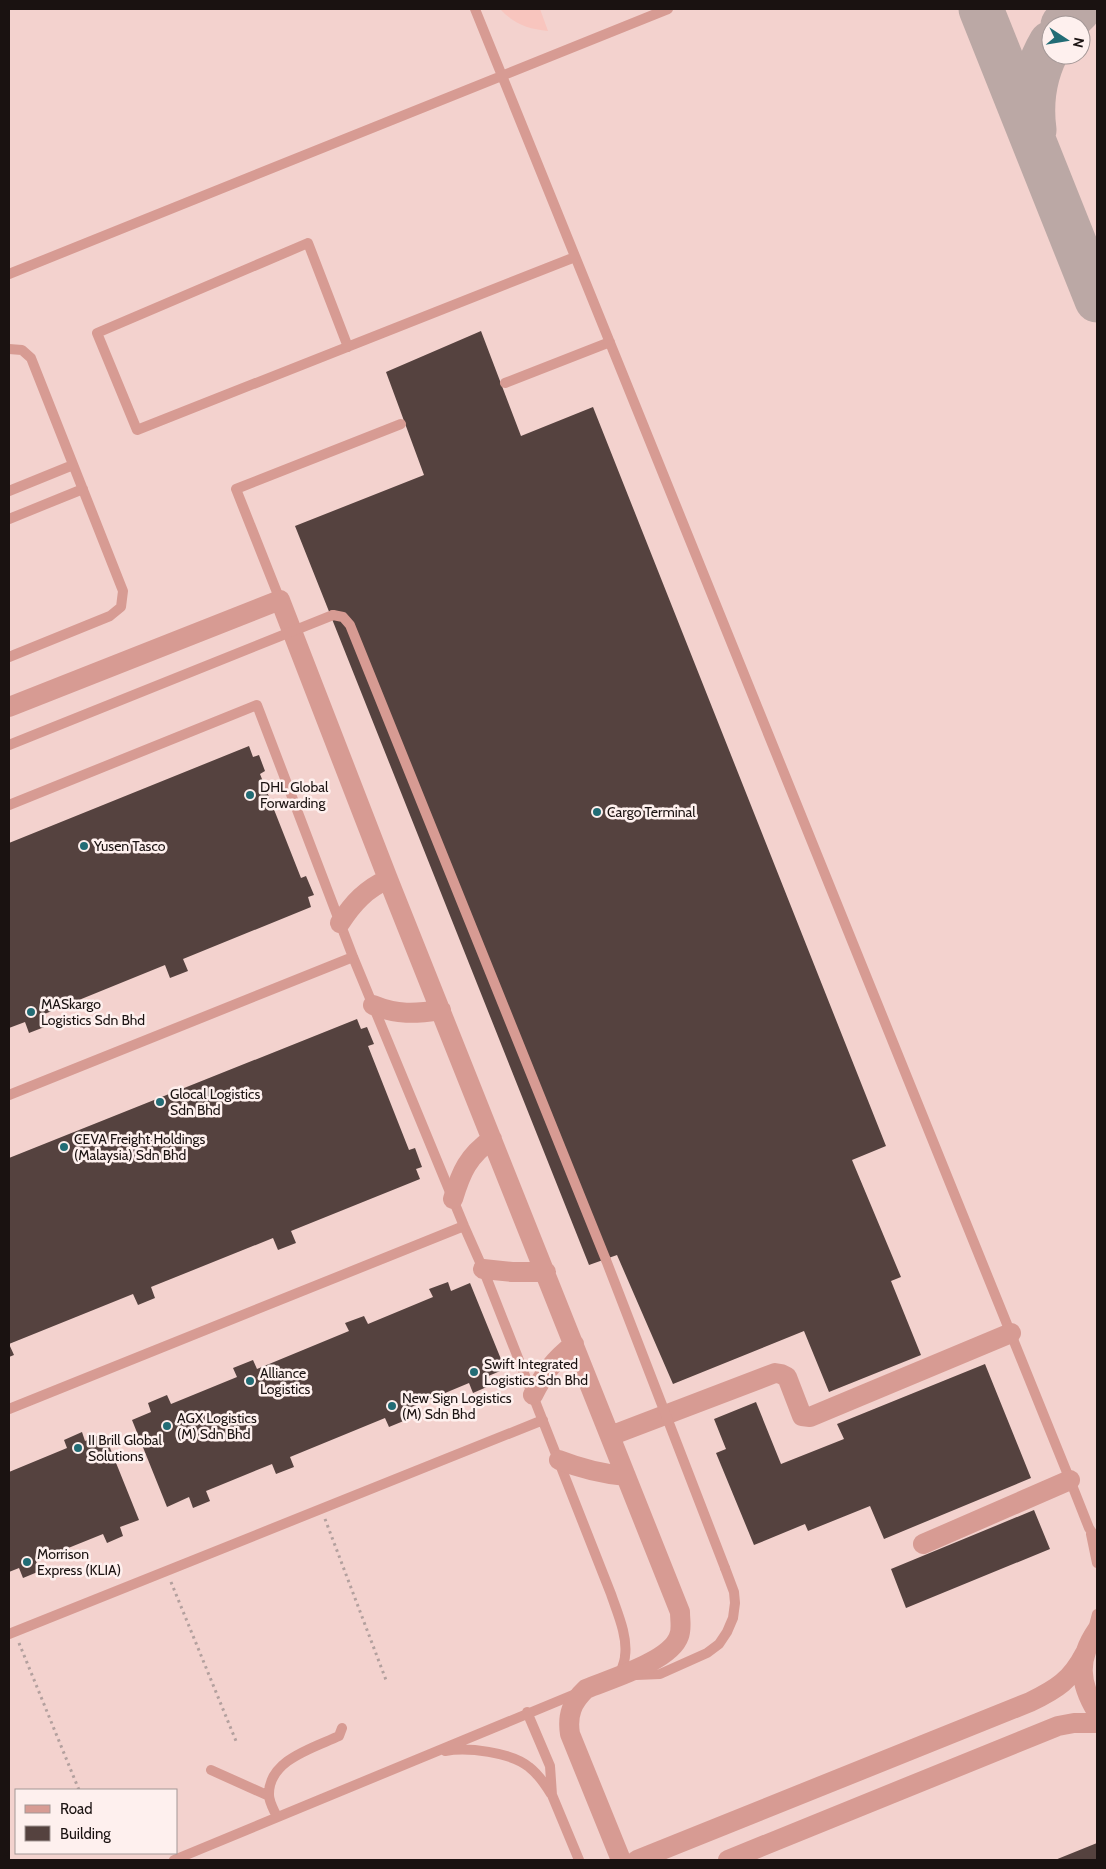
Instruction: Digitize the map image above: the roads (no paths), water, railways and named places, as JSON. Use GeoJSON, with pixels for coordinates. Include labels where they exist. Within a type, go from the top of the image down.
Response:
{"type":"FeatureCollection","features":[{"type":"Feature","properties":{"kind":"street"},"geometry":{"type":"LineString","coordinates":[[9,708],[280,600],[388,879],[680,1612],[679,1636],[674,1645],[664,1655],[652,1662],[586,1689],[571,1709],[570,1734],[621,1860]]}},
{"type":"Feature","properties":{"kind":"street"},"geometry":{"type":"LineString","coordinates":[[340,923],[360,897],[374,886],[388,879]]}},
{"type":"Feature","properties":{"kind":"street"},"geometry":{"type":"LineString","coordinates":[[373,1005],[390,1012],[409,1014],[441,1010]]}},
{"type":"Feature","properties":{"kind":"street"},"geometry":{"type":"LineString","coordinates":[[453,1199],[467,1162],[492,1139]]}},
{"type":"Feature","properties":{"kind":"street"},"geometry":{"type":"LineString","coordinates":[[483,1269],[512,1272],[546,1272]]}},
{"type":"Feature","properties":{"kind":"street"},"geometry":{"type":"LineString","coordinates":[[610,1436],[775,1373],[787,1377],[802,1416],[810,1417],[1011,1333]]}},
{"type":"Feature","properties":{"kind":"street"},"geometry":{"type":"LineString","coordinates":[[533,1395],[544,1374],[557,1358],[574,1344]]}},
{"type":"Feature","properties":{"kind":"street"},"geometry":{"type":"LineString","coordinates":[[559,1460],[584,1470],[626,1476]]}},
{"type":"Feature","properties":{"kind":"street"},"geometry":{"type":"LineString","coordinates":[[923,1544],[1070,1480]]}},
{"type":"Feature","properties":{"kind":"street"},"geometry":{"type":"LineString","coordinates":[[1091,1641],[1082,1674],[1087,1696],[1097,1712]]}},
{"type":"Feature","properties":{"kind":"street"},"geometry":{"type":"LineString","coordinates":[[645,1857],[1030,1702],[1064,1683],[1076,1669],[1091,1641]]}},
{"type":"Feature","properties":{"kind":"street"},"geometry":{"type":"LineString","coordinates":[[728,1860],[1058,1726],[1074,1723],[1097,1723]]}},
{"type":"Feature","properties":{"kind":"lane"},"geometry":{"type":"LineString","coordinates":[[475,9],[1070,1480],[1097,1540]]}},
{"type":"Feature","properties":{"kind":"lane"},"geometry":{"type":"LineString","coordinates":[[9,274],[668,9]]}},
{"type":"Feature","properties":{"kind":"lane"},"geometry":{"type":"LineString","coordinates":[[348,346],[308,243],[97,333],[137,430],[575,257]]}},
{"type":"Feature","properties":{"kind":"lane"},"geometry":{"type":"LineString","coordinates":[[505,383],[610,342]]}},
{"type":"Feature","properties":{"kind":"lane"},"geometry":{"type":"LineString","coordinates":[[9,349],[22,350],[31,358],[123,591],[121,607],[110,616],[9,657]]}},
{"type":"Feature","properties":{"kind":"lane"},"geometry":{"type":"LineString","coordinates":[[280,600],[236,489],[402,424]]}},
{"type":"Feature","properties":{"kind":"lane"},"geometry":{"type":"LineString","coordinates":[[9,491],[73,465]]}},
{"type":"Feature","properties":{"kind":"lane"},"geometry":{"type":"LineString","coordinates":[[9,519],[83,489]]}},
{"type":"Feature","properties":{"kind":"lane"},"geometry":{"type":"LineString","coordinates":[[9,745],[333,616],[343,617],[350,625],[606,1260],[734,1592],[733,1618],[719,1644],[707,1653],[660,1674],[620,1675],[626,1657],[621,1625],[612,1594],[483,1269],[353,957],[257,705],[9,805]]}},
{"type":"Feature","properties":{"kind":"lane"},"geometry":{"type":"LineString","coordinates":[[9,1096],[353,957]]}},
{"type":"Feature","properties":{"kind":"lane"},"geometry":{"type":"LineString","coordinates":[[9,1409],[464,1226]]}},
{"type":"Feature","properties":{"kind":"lane"},"geometry":{"type":"LineString","coordinates":[[12,1633],[543,1420]]}},
{"type":"Feature","properties":{"kind":"lane"},"geometry":{"type":"LineString","coordinates":[[1090,1528],[1097,1563]]}},
{"type":"Feature","properties":{"kind":"lane"},"geometry":{"type":"LineString","coordinates":[[1091,1641],[1097,1614]]}},
{"type":"Feature","properties":{"kind":"lane"},"geometry":{"type":"LineString","coordinates":[[174,1860],[586,1689]]}},
{"type":"Feature","properties":{"kind":"lane"},"geometry":{"type":"LineString","coordinates":[[528,1712],[550,1766],[552,1795]]}},
{"type":"Feature","properties":{"kind":"lane"},"geometry":{"type":"LineString","coordinates":[[277,1817],[269,1796],[271,1781],[284,1762],[339,1736],[342,1728]]}},
{"type":"Feature","properties":{"kind":"lane"},"geometry":{"type":"LineString","coordinates":[[429,1754],[462,1749],[493,1753],[511,1758],[528,1766],[541,1779],[552,1795],[579,1860]]}},
{"type":"Feature","properties":{"kind":"lane"},"geometry":{"type":"LineString","coordinates":[[211,1770],[269,1796]]}},
{"type":"Feature","properties":{"kind":"place","name":"DHL Global Forwarding"},"geometry":{"type":"Point","coordinates":[250,795]}},
{"type":"Feature","properties":{"kind":"place","name":"Cargo Terminal"},"geometry":{"type":"Point","coordinates":[597,812]}},
{"type":"Feature","properties":{"kind":"place","name":"Yusen Tasco"},"geometry":{"type":"Point","coordinates":[84,846]}},
{"type":"Feature","properties":{"kind":"place","name":"MASkargo Logistics Sdn Bhd"},"geometry":{"type":"Point","coordinates":[31,1012]}},
{"type":"Feature","properties":{"kind":"place","name":"Glocal Logistics Sdn Bhd"},"geometry":{"type":"Point","coordinates":[160,1102]}},
{"type":"Feature","properties":{"kind":"place","name":"CEVA Freight Holdings (Malaysia) Sdn Bhd"},"geometry":{"type":"Point","coordinates":[64,1147]}},
{"type":"Feature","properties":{"kind":"place","name":"Swift Integrated Logistics Sdn Bhd"},"geometry":{"type":"Point","coordinates":[474,1372]}},
{"type":"Feature","properties":{"kind":"place","name":"Alliance Logistics"},"geometry":{"type":"Point","coordinates":[250,1381]}},
{"type":"Feature","properties":{"kind":"place","name":"New Sign Logistics (M) Sdn Bhd"},"geometry":{"type":"Point","coordinates":[392,1406]}},
{"type":"Feature","properties":{"kind":"place","name":"AGX Logistics (M) Sdn Bhd"},"geometry":{"type":"Point","coordinates":[167,1426]}},
{"type":"Feature","properties":{"kind":"place","name":"II Brill Global Solutions"},"geometry":{"type":"Point","coordinates":[78,1448]}},
{"type":"Feature","properties":{"kind":"place","name":"Morrison Express (KLIA)"},"geometry":{"type":"Point","coordinates":[27,1562]}}]}
